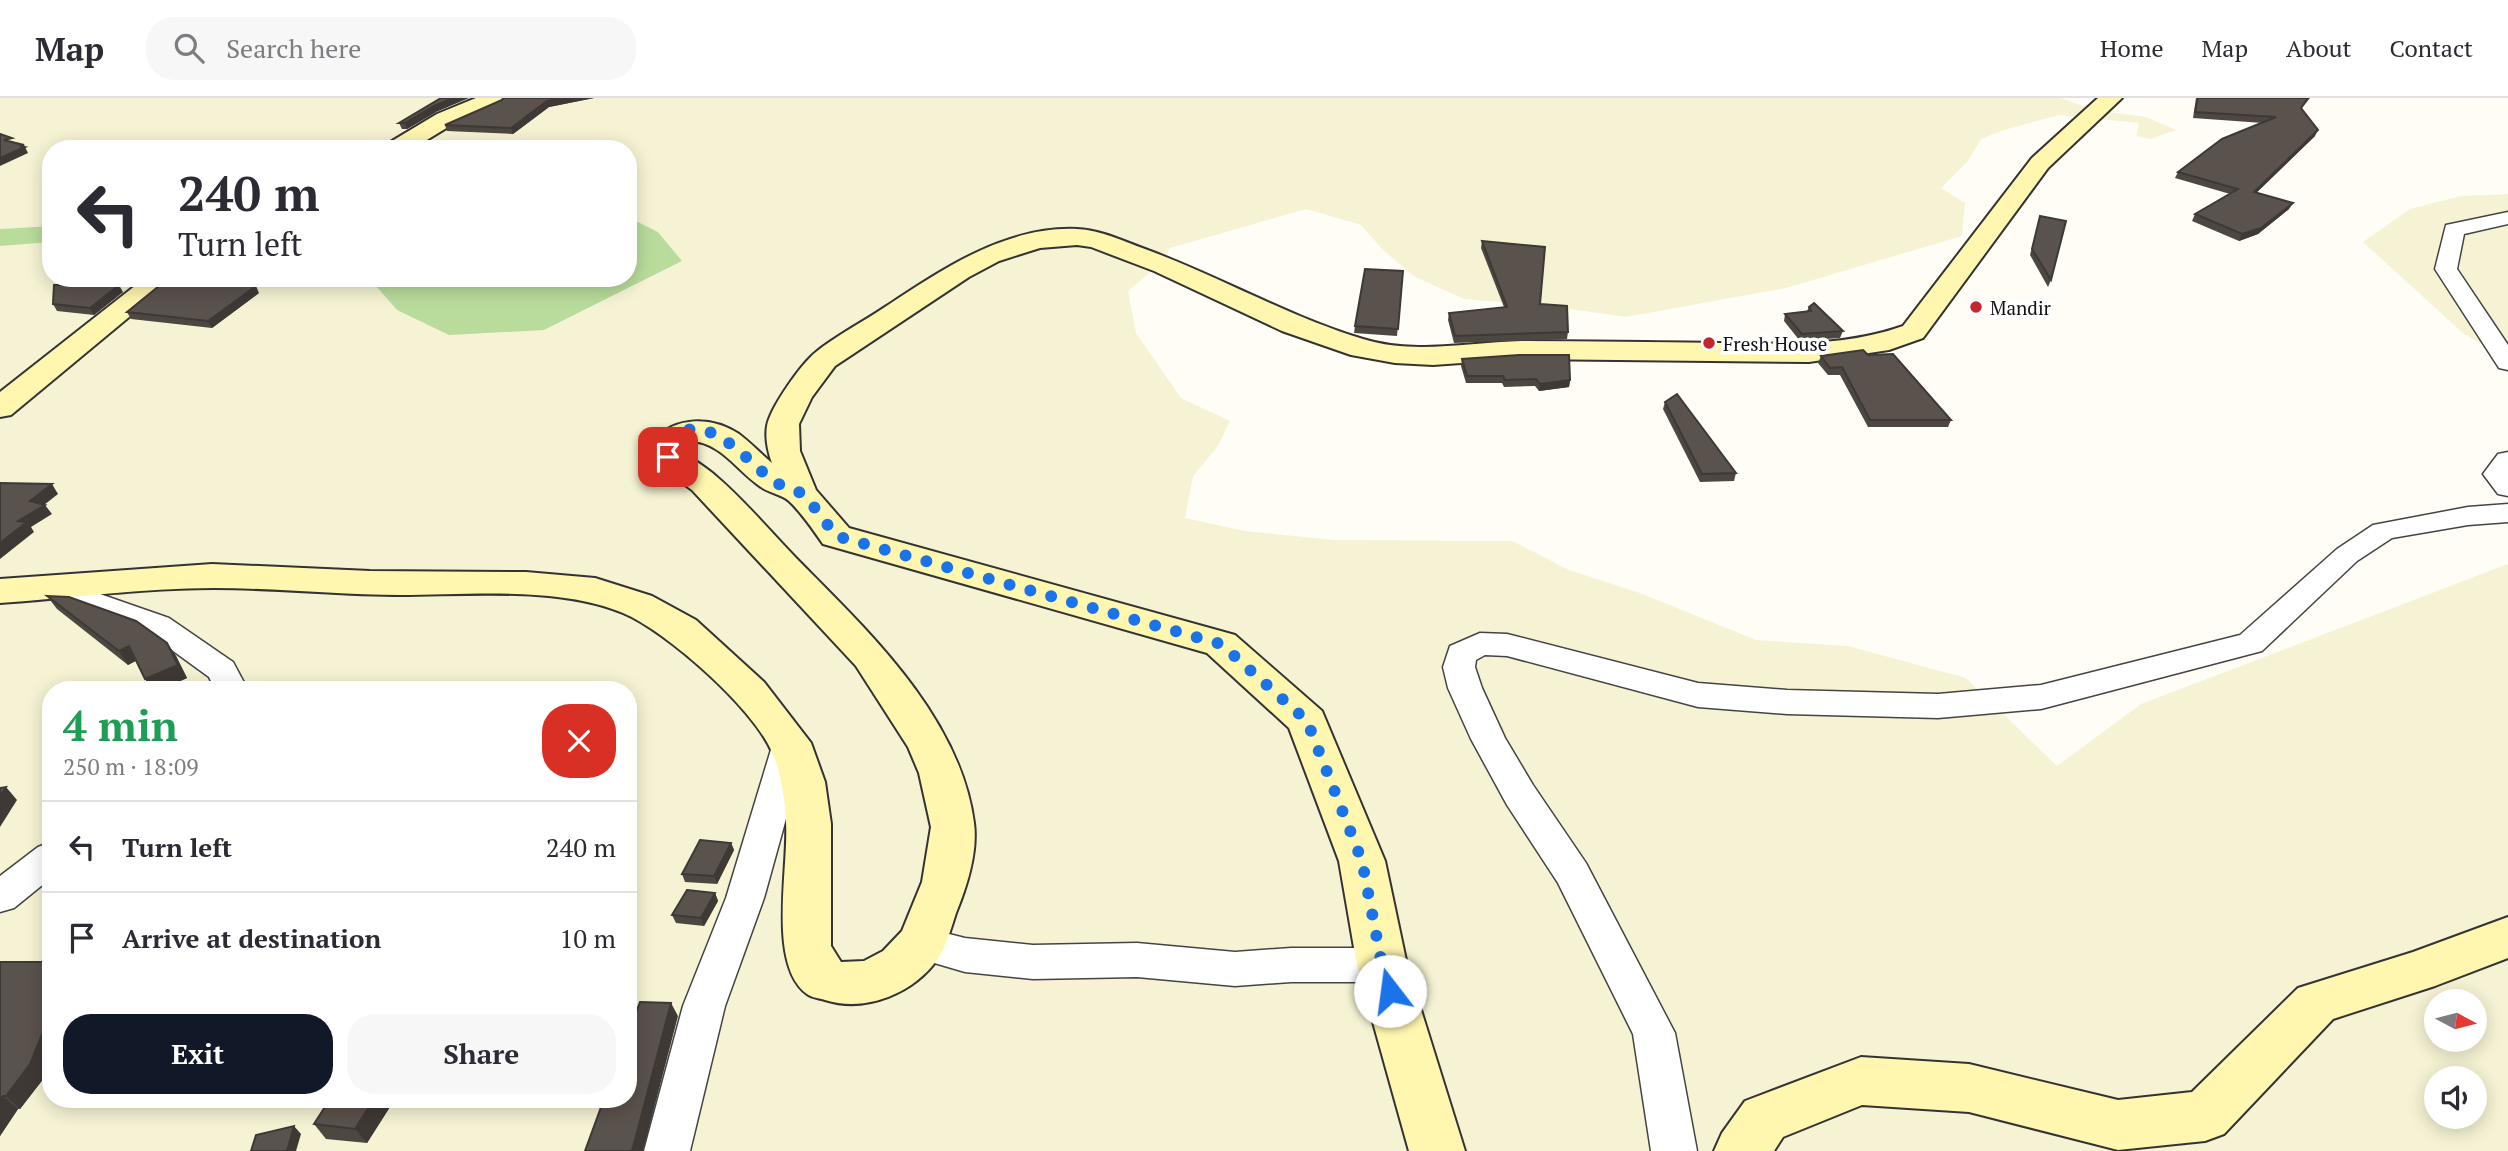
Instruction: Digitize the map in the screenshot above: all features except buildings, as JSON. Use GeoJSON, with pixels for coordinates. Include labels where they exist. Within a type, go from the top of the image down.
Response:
{"type":"FeatureCollection","features":[{"type":"Feature","properties":{"kind":"main road"},"geometry":{"type":"LineString","coordinates":[[410,140],[445,119],[495,98]]}},
{"type":"Feature","properties":{"kind":"main road"},"geometry":{"type":"LineString","coordinates":[[1437,1151],[1382,965],[1362,861],[1307,721],[1221,644],[836,536],[800,492],[784,451],[783,424],[797,396],[824,360],[960,271],[989,255],[1037,240],[1077,237],[1096,240],[1164,265],[1292,325],[1362,349],[1395,354],[1433,356],[1518,350],[1809,353],[1856,348],[1888,341],[1913,332],[2040,163],[2111,98]]}},
{"type":"Feature","properties":{"kind":"main road"},"geometry":{"type":"LineString","coordinates":[[0,408],[151,287]]}},
{"type":"Feature","properties":{"kind":"main road"},"geometry":{"type":"LineString","coordinates":[[0,591],[212,576],[370,583],[526,584],[595,590],[639,605],[682,629],[750,692],[790,743],[803,782],[809,824],[807,946],[813,964],[825,979],[848,985],[872,981],[900,966],[920,943],[945,882],[953,827],[942,773],[928,743],[870,657],[704,483],[668,457],[663,449],[670,439],[683,432],[699,430],[715,433],[735,446],[773,481],[800,492]]}},
{"type":"Feature","properties":{"kind":"main road"},"geometry":{"type":"LineString","coordinates":[[1742,1151],[1764,1119],[1861,1081],[1969,1088],[2118,1125],[2205,1116],[2316,1003],[2418,971],[2508,937]]}},
{"type":"Feature","properties":{"kind":"street"},"geometry":{"type":"LineString","coordinates":[[2508,218],[2454,230],[2446,269],[2508,363]]}},
{"type":"Feature","properties":{"kind":"street"},"geometry":{"type":"LineString","coordinates":[[2508,460],[2497,474],[2508,488]]}},
{"type":"Feature","properties":{"kind":"street"},"geometry":{"type":"LineString","coordinates":[[1674,1151],[1654,1033],[1573,874],[1520,795],[1488,739],[1465,688],[1459,667],[1461,654],[1480,644],[1507,645],[1699,695],[1787,702],[1938,706],[2041,697],[2252,643],[2347,555],[2383,531],[2468,516],[2508,513]]}},
{"type":"Feature","properties":{"kind":"street"},"geometry":{"type":"LineString","coordinates":[[54,588],[158,625],[221,670],[227,681]]}},
{"type":"Feature","properties":{"kind":"street"},"geometry":{"type":"LineString","coordinates":[[667,1151],[704,1006],[745,898],[790,743]]}},
{"type":"Feature","properties":{"kind":"street"},"geometry":{"type":"LineString","coordinates":[[0,897],[42,864]]}},
{"type":"Feature","properties":{"kind":"street"},"geometry":{"type":"LineString","coordinates":[[920,943],[965,955],[1033,962],[1137,961],[1235,969],[1291,965],[1382,965]]}},
{"type":"Feature","properties":{"kind":"shaded area"},"geometry":{"type":"Polygon","coordinates":[[[0,98],[2061,98],[2094,110],[2146,117],[2176,130],[2151,139],[2136,136],[2139,123],[2059,115],[1981,139],[1968,161],[1941,188],[1965,203],[1962,236],[1786,288],[1626,317],[1548,306],[1464,299],[1415,277],[1382,249],[1361,225],[1306,209],[1170,248],[1160,264],[1128,291],[1136,333],[1181,398],[1230,421],[1218,446],[1193,476],[1185,518],[1245,531],[1335,540],[1512,541],[1569,570],[1640,593],[1756,640],[1848,646],[1966,678],[2057,766],[2141,704],[2508,564],[2508,1151],[0,1151],[0,246],[42,243],[42,287],[377,287],[397,310],[544,330],[630,287],[637,287],[637,284],[682,261],[658,232],[637,222],[637,140],[42,140],[42,227],[0,229],[0,98]]]}},
{"type":"Feature","properties":{"kind":"shaded area"},"geometry":{"type":"Polygon","coordinates":[[[2508,194],[2508,372],[2499,353],[2464,334],[2363,242],[2410,209],[2461,196],[2508,194]]]}},
{"type":"Feature","properties":{"kind":"green space"},"geometry":{"type":"Polygon","coordinates":[[[637,222],[658,232],[682,261],[637,284],[637,222]]]}},
{"type":"Feature","properties":{"kind":"green space"},"geometry":{"type":"Polygon","coordinates":[[[42,227],[42,243],[0,246],[0,229],[42,227]]]}},
{"type":"Feature","properties":{"kind":"green space"},"geometry":{"type":"Polygon","coordinates":[[[377,287],[630,287],[544,330],[449,335],[397,310],[377,287]]]}},
{"type":"Feature","properties":{"kind":"place","name":"Mandir"},"geometry":{"type":"Point","coordinates":[1976,307]}},
{"type":"Feature","properties":{"kind":"place","name":"Fresh House"},"geometry":{"type":"Point","coordinates":[1709,343]}},
{"type":"Feature","properties":{"kind":"route"},"geometry":{"type":"LineString","coordinates":[[668,457],[663,449],[670,439],[683,432],[699,430],[715,433],[735,446],[773,481],[800,492],[836,536],[1221,644],[1307,721],[1362,861],[1382,965],[1390,991]]}}]}
